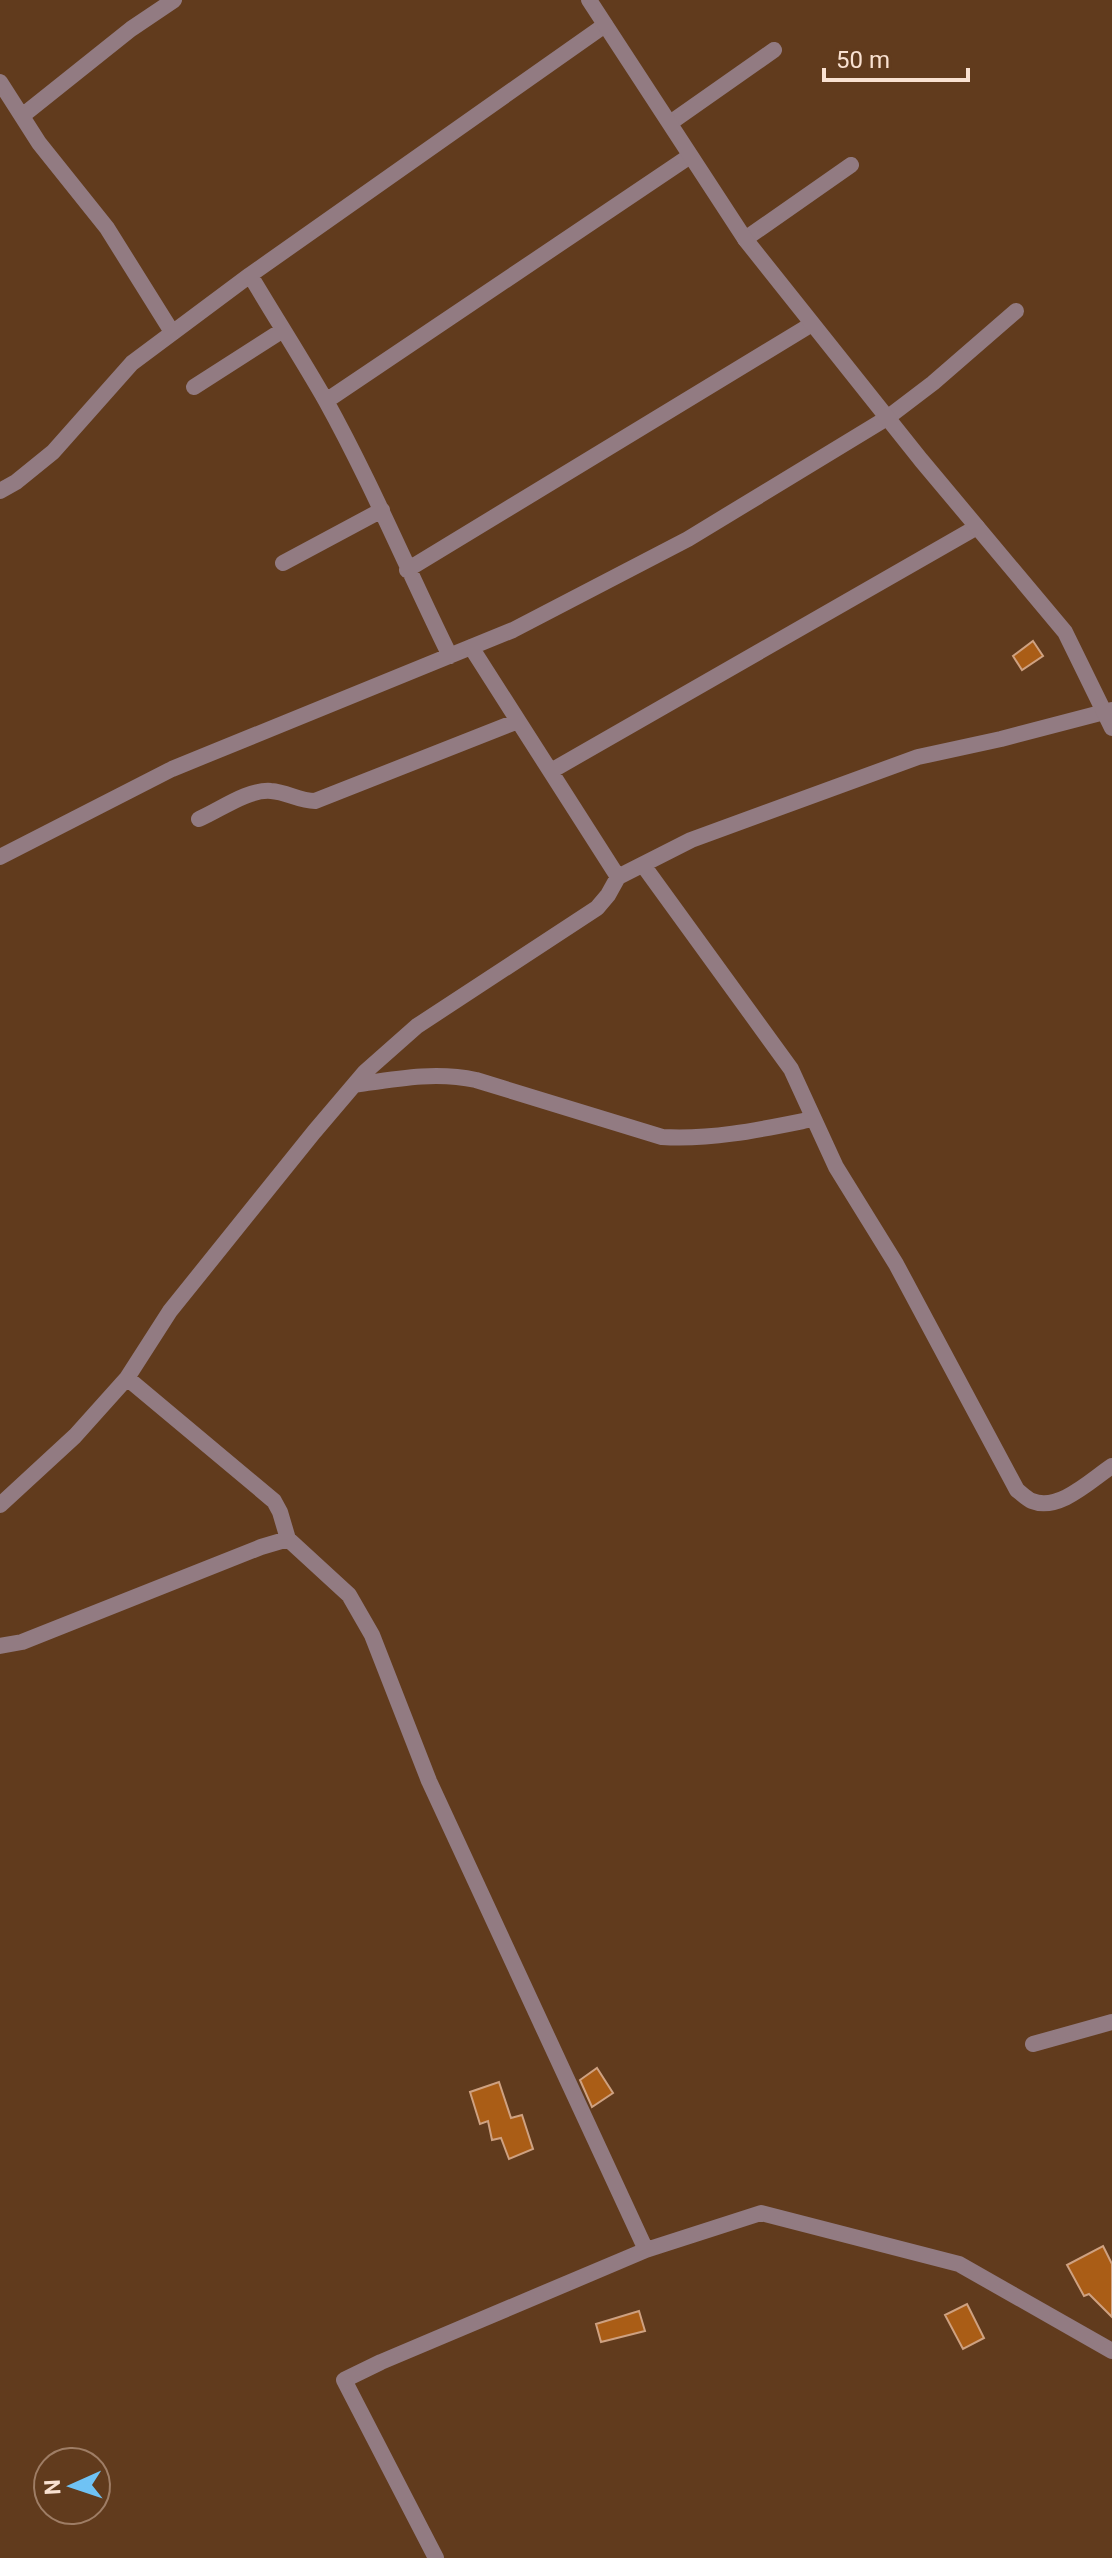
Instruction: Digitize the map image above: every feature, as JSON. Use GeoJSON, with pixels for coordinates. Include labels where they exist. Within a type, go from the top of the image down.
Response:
{"type":"FeatureCollection","features":[{"type":"Feature","properties":{"kind":"street"},"geometry":{"type":"LineString","coordinates":[[22,116],[131,29],[174,0]]}},
{"type":"Feature","properties":{"kind":"street"},"geometry":{"type":"LineString","coordinates":[[0,1505],[75,1436],[127,1378],[170,1311],[354,1085],[417,1026],[597,908],[618,877],[691,840],[918,757],[1110,717],[1065,632],[887,418],[745,239],[589,0]]}},
{"type":"Feature","properties":{"kind":"street"},"geometry":{"type":"LineString","coordinates":[[0,491],[53,452],[132,363],[172,332],[605,25]]}},
{"type":"Feature","properties":{"kind":"street"},"geometry":{"type":"LineString","coordinates":[[670,123],[774,50]]}},
{"type":"Feature","properties":{"kind":"street"},"geometry":{"type":"LineString","coordinates":[[0,82],[39,143],[107,228],[172,332]]}},
{"type":"Feature","properties":{"kind":"street"},"geometry":{"type":"LineString","coordinates":[[326,401],[690,156]]}},
{"type":"Feature","properties":{"kind":"street"},"geometry":{"type":"LineString","coordinates":[[745,239],[851,165]]}},
{"type":"Feature","properties":{"kind":"street"},"geometry":{"type":"LineString","coordinates":[[250,275],[326,401],[382,510],[407,570],[450,656]]}},
{"type":"Feature","properties":{"kind":"street"},"geometry":{"type":"LineString","coordinates":[[0,857],[172,769],[513,630],[688,539],[887,418],[933,383],[1016,311]]}},
{"type":"Feature","properties":{"kind":"street"},"geometry":{"type":"LineString","coordinates":[[407,570],[812,324]]}},
{"type":"Feature","properties":{"kind":"street"},"geometry":{"type":"LineString","coordinates":[[194,387],[283,330]]}},
{"type":"Feature","properties":{"kind":"street"},"geometry":{"type":"LineString","coordinates":[[283,563],[382,510]]}},
{"type":"Feature","properties":{"kind":"street"},"geometry":{"type":"LineString","coordinates":[[551,771],[977,527]]}},
{"type":"Feature","properties":{"kind":"street"},"geometry":{"type":"LineString","coordinates":[[471,647],[618,877]]}},
{"type":"Feature","properties":{"kind":"street"},"geometry":{"type":"LineString","coordinates":[[199,819],[268,790],[302,801],[315,801],[518,721]]}},
{"type":"Feature","properties":{"kind":"street"},"geometry":{"type":"LineString","coordinates":[[643,865],[791,1069],[836,1167],[896,1264],[1017,1490],[1032,1501],[1050,1504],[1068,1496],[1112,1466]]}},
{"type":"Feature","properties":{"kind":"street"},"geometry":{"type":"LineString","coordinates":[[354,1085],[406,1077],[453,1075],[662,1137],[732,1134],[813,1119]]}},
{"type":"Feature","properties":{"kind":"street"},"geometry":{"type":"LineString","coordinates":[[127,1378],[274,1501],[288,1539],[349,1595],[372,1635],[429,1781],[646,2250]]}},
{"type":"Feature","properties":{"kind":"street"},"geometry":{"type":"LineString","coordinates":[[0,1646],[22,1642],[288,1539]]}},
{"type":"Feature","properties":{"kind":"street"},"geometry":{"type":"LineString","coordinates":[[1033,2044],[1112,2022]]}},
{"type":"Feature","properties":{"kind":"street"},"geometry":{"type":"LineString","coordinates":[[436,2558],[344,2380],[646,2250],[761,2213],[959,2264],[1112,2351]]}},
{"type":"Feature","properties":{"kind":"building"},"geometry":{"type":"Polygon","coordinates":[[[1033,641],[1043,656],[1022,670],[1013,656],[1033,641]]]}},
{"type":"Feature","properties":{"kind":"building"},"geometry":{"type":"Polygon","coordinates":[[[597,2068],[613,2093],[592,2107],[580,2080],[597,2068]]]}},
{"type":"Feature","properties":{"kind":"building"},"geometry":{"type":"Polygon","coordinates":[[[499,2082],[511,2118],[522,2115],[533,2149],[509,2159],[501,2138],[492,2140],[488,2121],[480,2124],[470,2092],[499,2082]]]}},
{"type":"Feature","properties":{"kind":"building"},"geometry":{"type":"Polygon","coordinates":[[[1103,2246],[1112,2264],[1112,2317],[1089,2294],[1084,2296],[1067,2265],[1103,2246]]]}},
{"type":"Feature","properties":{"kind":"building"},"geometry":{"type":"Polygon","coordinates":[[[967,2304],[984,2338],[963,2349],[945,2315],[967,2304]]]}},
{"type":"Feature","properties":{"kind":"building"},"geometry":{"type":"Polygon","coordinates":[[[639,2311],[645,2331],[601,2342],[596,2324],[639,2311]]]}}]}
